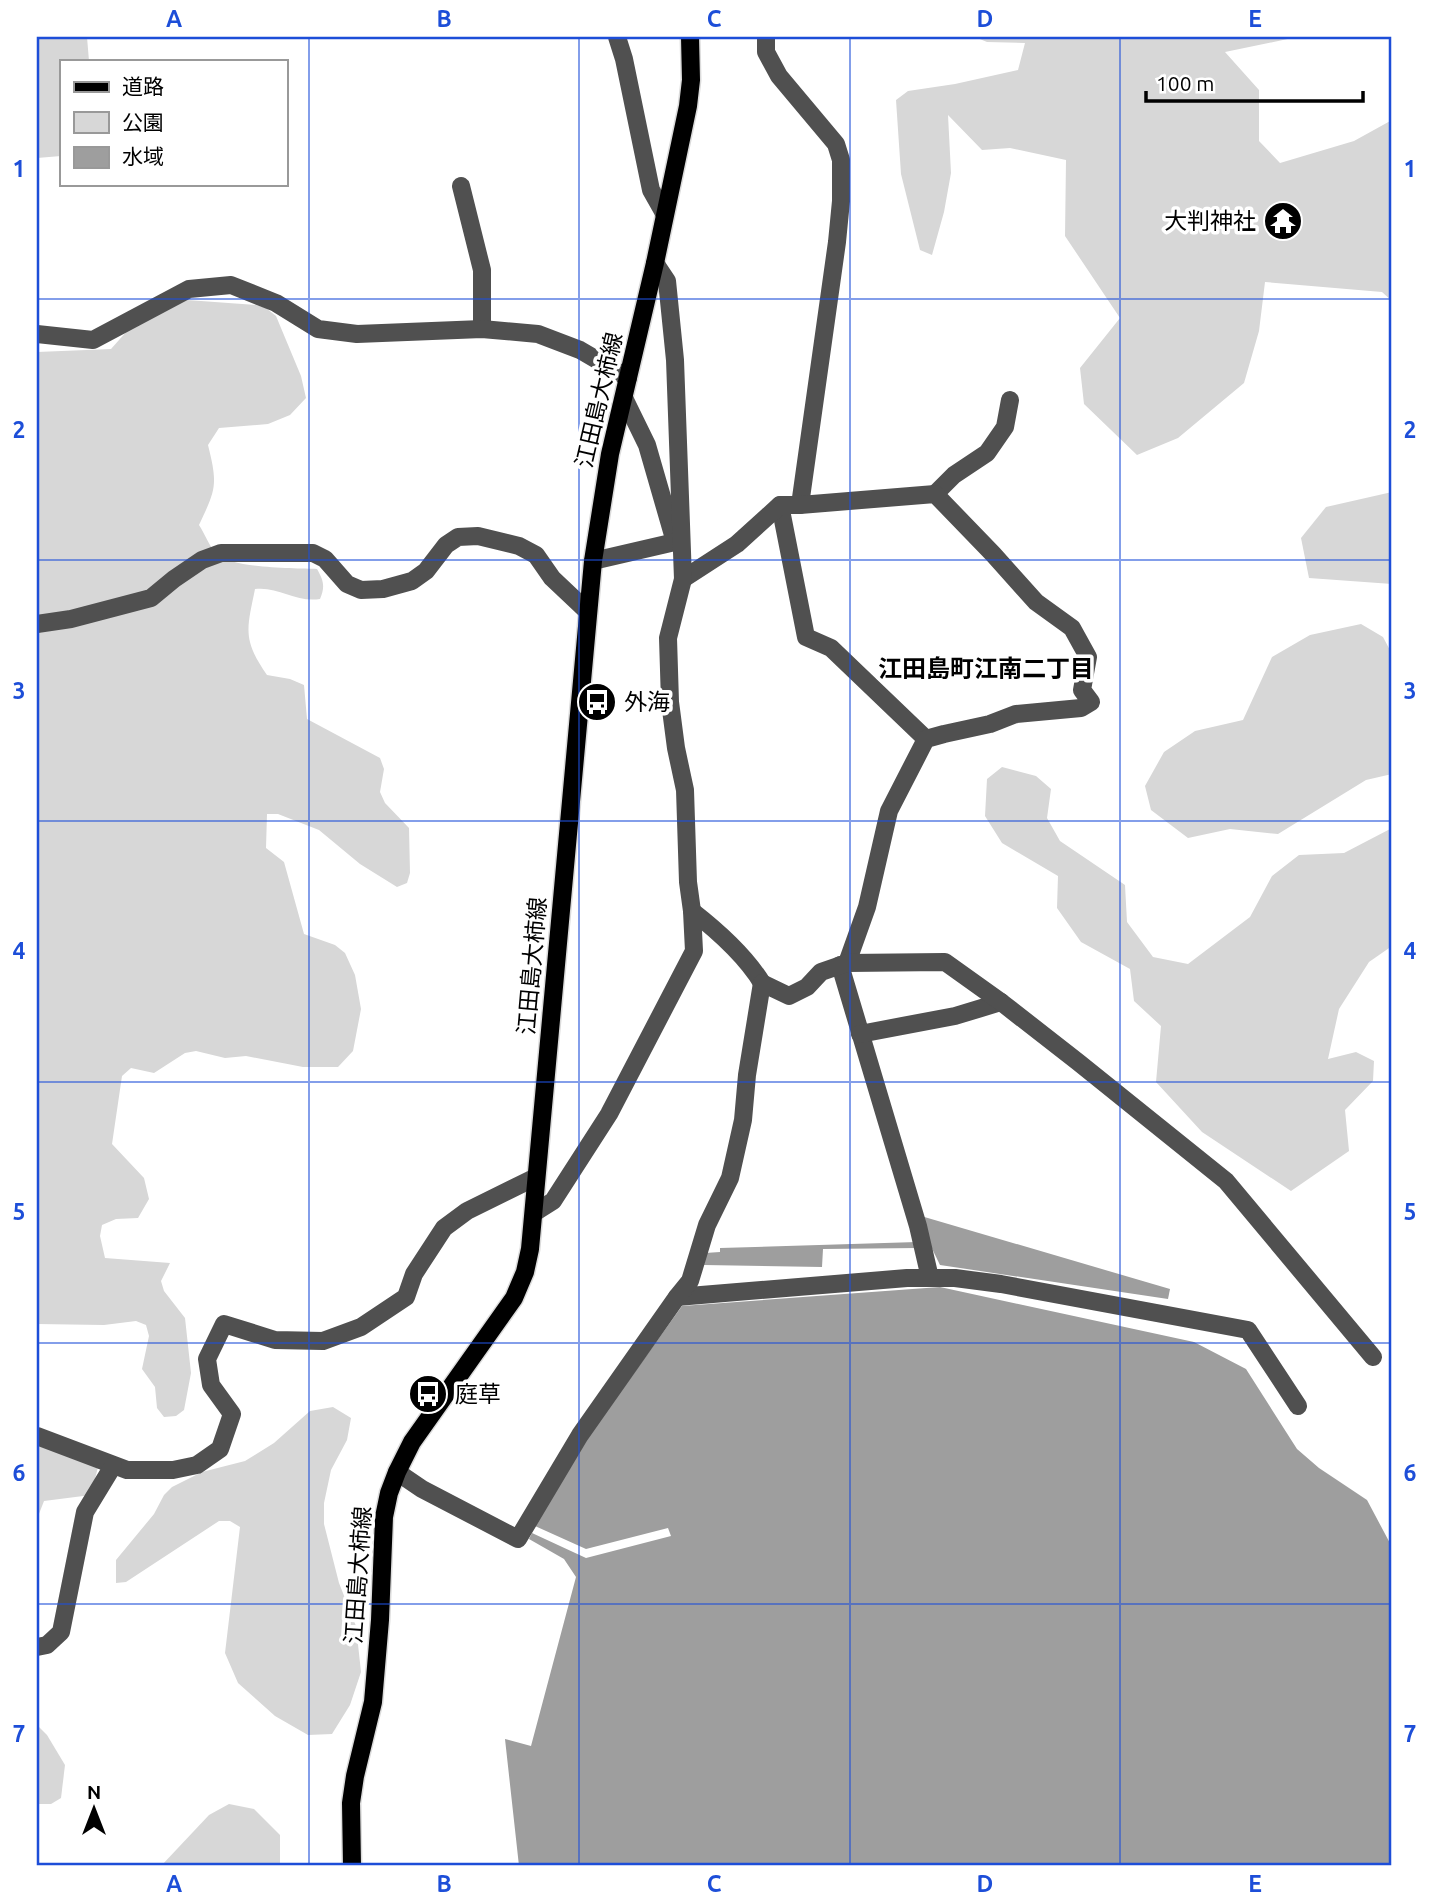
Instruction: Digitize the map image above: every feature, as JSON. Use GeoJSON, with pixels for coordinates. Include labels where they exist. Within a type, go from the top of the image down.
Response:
{"type":"FeatureCollection","features":[{"type":"Feature","properties":{"kind":"main road","name":"江田島大柿線"},"geometry":{"type":"LineString","coordinates":[[352,1866],[351,1803],[373,1702],[380,1620],[384,1517],[389,1493],[412,1442],[514,1298],[528,1260],[593,561],[610,454],[655,263],[688,106],[691,80],[690,37]]}},
{"type":"Feature","properties":{"kind":"street"},"geometry":{"type":"LineString","coordinates":[[617,37],[651,190],[664,213]]}},
{"type":"Feature","properties":{"kind":"street"},"geometry":{"type":"LineString","coordinates":[[766,37],[766,52],[779,76],[836,144],[841,160],[837,242],[800,505]]}},
{"type":"Feature","properties":{"kind":"street"},"geometry":{"type":"LineString","coordinates":[[461,186],[482,270],[482,329]]}},
{"type":"Feature","properties":{"kind":"street"},"geometry":{"type":"LineString","coordinates":[[534,1213],[553,1201],[609,1114],[695,951],[688,882],[685,790],[670,702],[668,638],[683,579],[678,542],[675,360],[667,281],[655,263]]}},
{"type":"Feature","properties":{"kind":"street"},"geometry":{"type":"LineString","coordinates":[[37,334],[93,341],[188,289],[231,285],[276,303],[318,329],[357,334],[482,329],[538,334],[580,350],[628,378]]}},
{"type":"Feature","properties":{"kind":"street"},"geometry":{"type":"LineString","coordinates":[[624,398],[648,445],[678,542]]}},
{"type":"Feature","properties":{"kind":"street"},"geometry":{"type":"LineString","coordinates":[[683,579],[737,544],[780,505],[935,494],[954,475],[987,453],[1005,427],[1010,400]]}},
{"type":"Feature","properties":{"kind":"street"},"geometry":{"type":"LineString","coordinates":[[930,1278],[918,1226],[860,1034],[844,964],[867,907],[889,811],[926,740],[990,724],[1016,714],[1081,708],[1091,702],[1082,690],[1088,657],[1072,628],[1036,602],[935,494]]}},
{"type":"Feature","properties":{"kind":"street"},"geometry":{"type":"LineString","coordinates":[[780,505],[806,637],[831,648],[926,740]]}},
{"type":"Feature","properties":{"kind":"street"},"geometry":{"type":"LineString","coordinates":[[37,624],[71,619],[151,598],[202,561],[221,553],[313,553],[325,559],[347,584],[360,590],[383,589],[412,581],[426,571],[446,545],[458,537],[478,536],[519,546],[536,555],[552,578],[588,612]]}},
{"type":"Feature","properties":{"kind":"street"},"geometry":{"type":"LineString","coordinates":[[593,561],[678,542]]}},
{"type":"Feature","properties":{"kind":"street"},"geometry":{"type":"LineString","coordinates":[[692,911],[752,966],[762,983],[789,996],[807,987],[821,972],[844,964],[945,962],[1001,1002],[1226,1181],[1373,1357]]}},
{"type":"Feature","properties":{"kind":"street"},"geometry":{"type":"LineString","coordinates":[[397,1472],[422,1489],[519,1539],[580,1435],[690,1281],[708,1225],[730,1178],[743,1120],[747,1075],[762,983]]}},
{"type":"Feature","properties":{"kind":"street"},"geometry":{"type":"LineString","coordinates":[[860,1034],[956,1016],[1001,1002]]}},
{"type":"Feature","properties":{"kind":"street"},"geometry":{"type":"LineString","coordinates":[[37,1436],[127,1470],[173,1470],[197,1465],[220,1449],[232,1414],[211,1385],[207,1359],[224,1324],[275,1340],[311,1341],[323,1341],[361,1326],[406,1297],[414,1274],[444,1228],[467,1211],[536,1177]]}},
{"type":"Feature","properties":{"kind":"street"},"geometry":{"type":"LineString","coordinates":[[677,1297],[880,1280],[955,1278],[1002,1284],[1248,1330],[1298,1406]]}},
{"type":"Feature","properties":{"kind":"street"},"geometry":{"type":"LineString","coordinates":[[37,1647],[47,1645],[61,1632],[85,1513],[113,1466]]}},
{"type":"Feature","properties":{"kind":"green space"},"geometry":{"type":"Polygon","coordinates":[[[37,37],[87,37],[89,60],[60,60],[60,156],[37,158],[37,37]]]}},
{"type":"Feature","properties":{"kind":"green space"},"geometry":{"type":"Polygon","coordinates":[[[975,37],[1297,37],[1225,52],[1259,90],[1259,141],[1280,163],[1354,141],[1392,120],[1392,301],[1382,292],[1265,282],[1259,331],[1244,383],[1178,438],[1137,455],[1084,404],[1080,368],[1120,318],[1065,236],[1066,160],[1010,148],[982,150],[948,115],[951,173],[944,212],[932,255],[920,250],[901,174],[896,100],[908,91],[1018,70],[1025,43],[987,42],[975,37]]]}},
{"type":"Feature","properties":{"kind":"green space"},"geometry":{"type":"Polygon","coordinates":[[[187,300],[266,308],[276,316],[301,376],[306,398],[290,415],[268,424],[219,428],[208,445],[214,486],[199,525],[216,553],[224,558],[264,567],[317,569],[323,584],[320,599],[303,599],[272,590],[255,589],[249,624],[250,643],[267,675],[290,679],[304,685],[307,719],[380,758],[384,769],[380,792],[385,803],[409,828],[410,873],[407,883],[397,887],[360,864],[319,830],[278,814],[267,814],[266,848],[284,862],[304,934],[335,945],[345,953],[355,975],[361,1009],[353,1051],[338,1067],[303,1067],[246,1056],[225,1058],[196,1051],[185,1053],[154,1073],[131,1068],[122,1076],[112,1144],[144,1178],[149,1199],[138,1218],[116,1219],[102,1225],[100,1236],[105,1258],[170,1263],[161,1281],[164,1291],[185,1318],[191,1373],[184,1410],[176,1416],[164,1417],[157,1408],[155,1387],[142,1369],[149,1336],[146,1325],[136,1321],[104,1325],[37,1324],[37,352],[111,349],[135,322],[187,300]]]}},
{"type":"Feature","properties":{"kind":"green space"},"geometry":{"type":"Polygon","coordinates":[[[1392,492],[1392,584],[1309,578],[1301,538],[1326,507],[1392,492]]]}},
{"type":"Feature","properties":{"kind":"green space"},"geometry":{"type":"Polygon","coordinates":[[[1361,624],[1383,637],[1392,654],[1392,774],[1366,780],[1278,834],[1230,829],[1188,838],[1151,810],[1145,786],[1164,752],[1195,731],[1243,720],[1272,657],[1310,635],[1361,624]]]}},
{"type":"Feature","properties":{"kind":"green space"},"geometry":{"type":"Polygon","coordinates":[[[1002,767],[1036,776],[1051,789],[1047,818],[1060,841],[1125,885],[1127,922],[1153,957],[1188,964],[1250,917],[1272,876],[1299,855],[1344,853],[1392,828],[1392,946],[1369,962],[1339,1009],[1328,1059],[1356,1052],[1374,1061],[1373,1081],[1345,1110],[1349,1151],[1291,1191],[1202,1132],[1156,1082],[1161,1026],[1134,1001],[1130,969],[1081,942],[1057,908],[1058,876],[1002,843],[985,816],[987,779],[1002,767]]]}},
{"type":"Feature","properties":{"kind":"green space"},"geometry":{"type":"Polygon","coordinates":[[[333,1407],[351,1418],[347,1440],[331,1470],[324,1503],[324,1524],[339,1583],[356,1626],[361,1672],[350,1705],[332,1734],[308,1735],[275,1716],[238,1683],[225,1653],[240,1527],[230,1521],[219,1521],[126,1582],[116,1583],[116,1560],[154,1514],[164,1495],[172,1487],[202,1472],[245,1461],[274,1443],[310,1411],[333,1407]]]}},
{"type":"Feature","properties":{"kind":"green space"},"geometry":{"type":"Polygon","coordinates":[[[37,1443],[98,1467],[91,1495],[44,1501],[37,1519],[37,1443]]]}},
{"type":"Feature","properties":{"kind":"green space"},"geometry":{"type":"Polygon","coordinates":[[[37,1725],[47,1735],[65,1765],[61,1798],[51,1804],[37,1804],[37,1725]]]}},
{"type":"Feature","properties":{"kind":"green space"},"geometry":{"type":"Polygon","coordinates":[[[229,1804],[254,1809],[280,1835],[280,1866],[161,1866],[209,1815],[229,1804]]]}},
{"type":"Feature","properties":{"kind":"water"},"geometry":{"type":"Polygon","coordinates":[[[921,1216],[1170,1289],[1168,1299],[940,1265],[922,1228],[921,1216]]]}},
{"type":"Feature","properties":{"kind":"water"},"geometry":{"type":"Polygon","coordinates":[[[917,1242],[918,1248],[823,1249],[822,1267],[704,1265],[705,1253],[720,1252],[720,1248],[917,1242]]]}},
{"type":"Feature","properties":{"kind":"water"},"geometry":{"type":"Polygon","coordinates":[[[940,1287],[1194,1342],[1246,1369],[1297,1449],[1319,1468],[1367,1500],[1392,1547],[1392,1866],[519,1866],[505,1739],[531,1746],[576,1577],[564,1559],[529,1539],[532,1533],[586,1558],[671,1536],[668,1528],[586,1549],[535,1526],[588,1437],[682,1306],[940,1287]]]}},
{"type":"Feature","properties":{"kind":"place","name":"大判神社"},"geometry":{"type":"Point","coordinates":[1283,221]}},
{"type":"Feature","properties":{"kind":"place","name":"外海"},"geometry":{"type":"Point","coordinates":[597,702]}},
{"type":"Feature","properties":{"kind":"place","name":"庭草"},"geometry":{"type":"Point","coordinates":[428,1394]}},
{"type":"Feature","properties":{"kind":"district","name":"江田島町江南二丁目"},"geometry":{"type":"Point","coordinates":[986,669]}}]}
